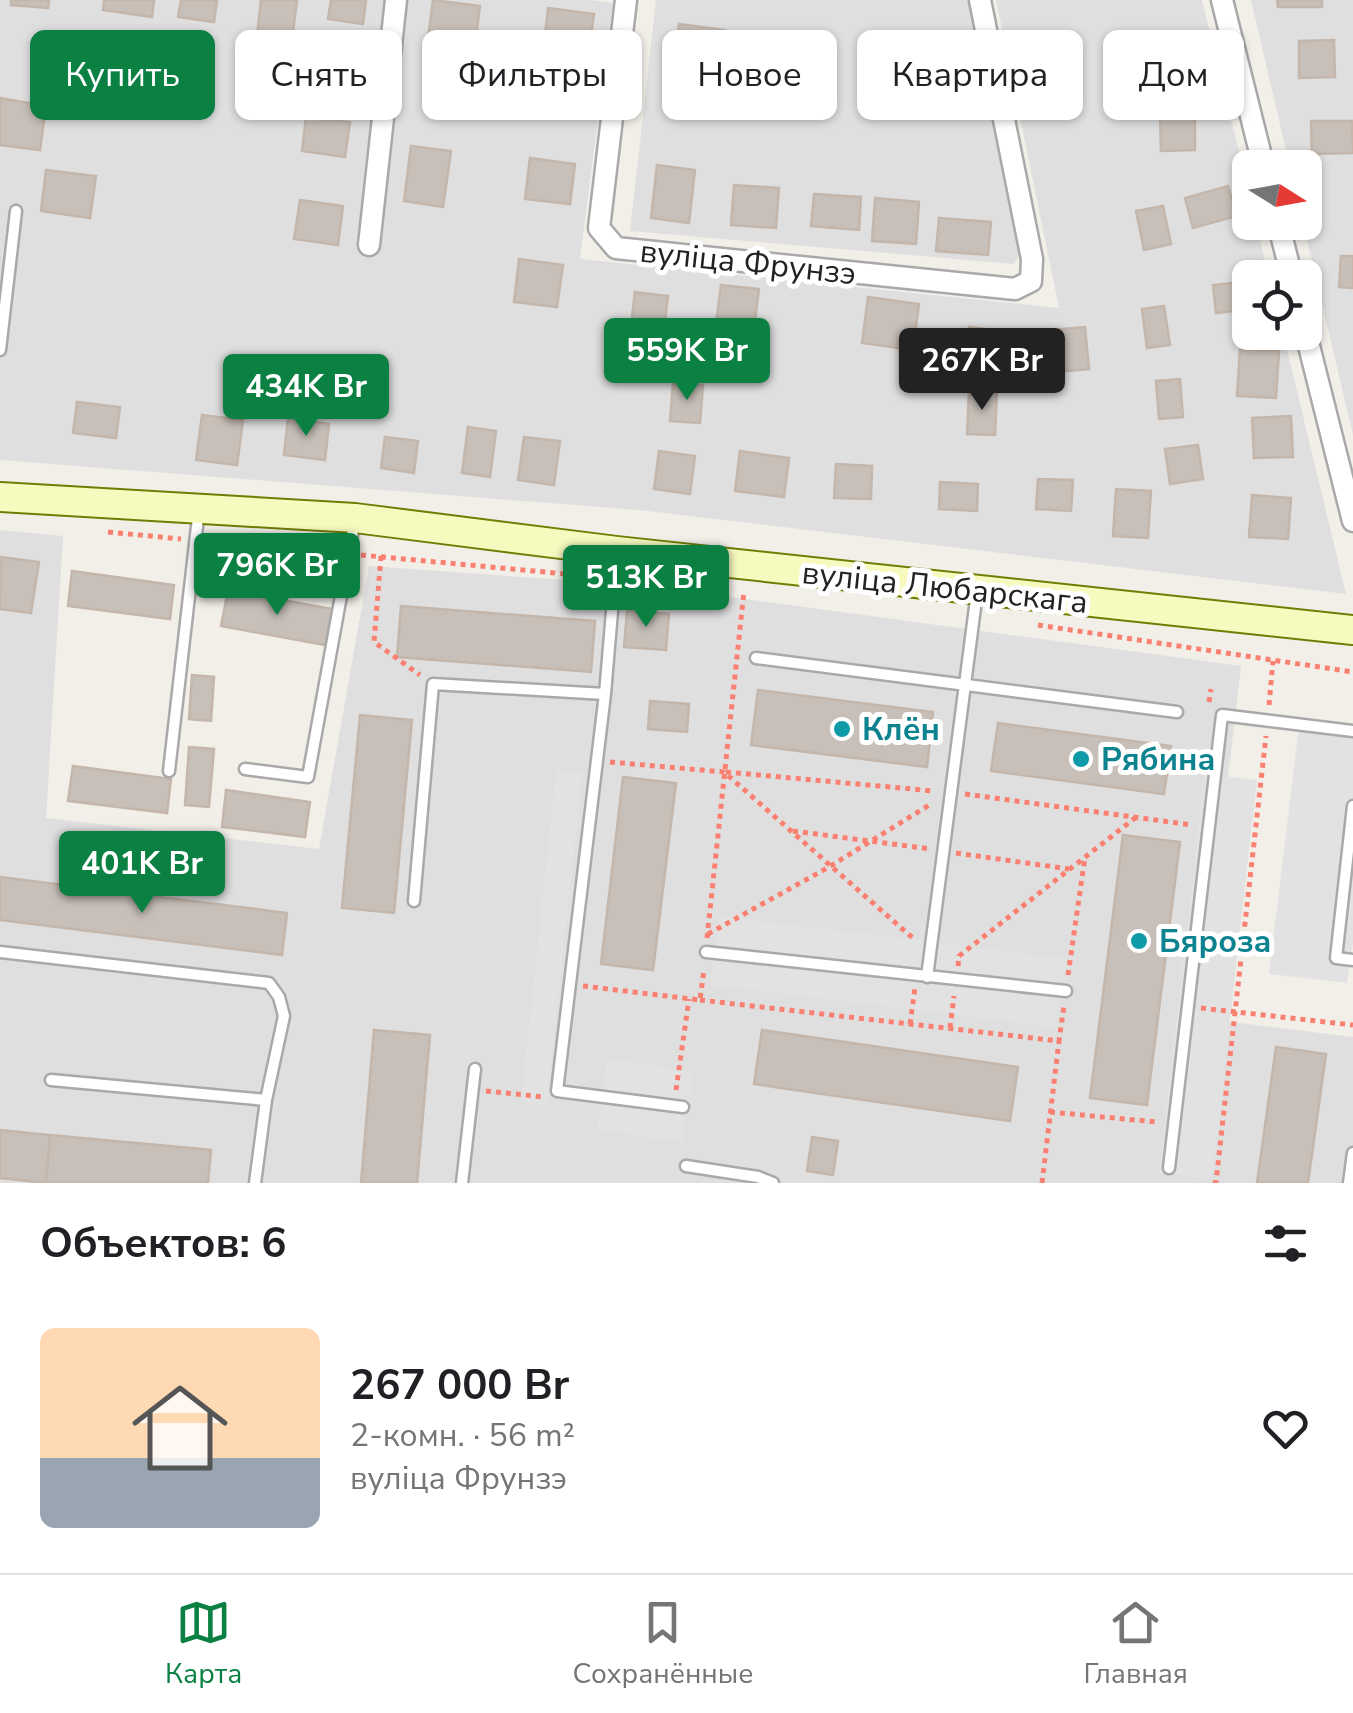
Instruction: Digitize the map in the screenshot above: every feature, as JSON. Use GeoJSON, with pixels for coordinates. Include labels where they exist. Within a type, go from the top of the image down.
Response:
{"type":"FeatureCollection","features":[{"type":"Feature","properties":{"kind":"street"},"geometry":{"type":"LineString","coordinates":[[368,245],[396,0]]}},
{"type":"Feature","properties":{"kind":"street","name":"вуліца Фрунзэ"},"geometry":{"type":"LineString","coordinates":[[626,0],[599,228],[616,248],[1015,288],[1032,281],[1032,259],[980,0]]}},
{"type":"Feature","properties":{"kind":"street"},"geometry":{"type":"LineString","coordinates":[[1222,0],[1260,150]]}},
{"type":"Feature","properties":{"kind":"street"},"geometry":{"type":"LineString","coordinates":[[1310,350],[1353,521]]}},
{"type":"Feature","properties":{"kind":"street","name":"вуліца Любарскага"},"geometry":{"type":"LineString","coordinates":[[0,496],[356,518],[616,565],[977,590],[1353,630]]}},
{"type":"Feature","properties":{"kind":"lane"},"geometry":{"type":"LineString","coordinates":[[0,350],[16,211]]}},
{"type":"Feature","properties":{"kind":"lane"},"geometry":{"type":"LineString","coordinates":[[169,771],[199,508]]}},
{"type":"Feature","properties":{"kind":"lane"},"geometry":{"type":"LineString","coordinates":[[245,769],[308,777],[356,518]]}},
{"type":"Feature","properties":{"kind":"lane"},"geometry":{"type":"LineString","coordinates":[[616,565],[605,694],[557,1091],[678,1106]]}},
{"type":"Feature","properties":{"kind":"lane"},"geometry":{"type":"LineString","coordinates":[[922,976],[977,590]]}},
{"type":"Feature","properties":{"kind":"lane"},"geometry":{"type":"LineString","coordinates":[[756,658],[1177,712]]}},
{"type":"Feature","properties":{"kind":"lane"},"geometry":{"type":"LineString","coordinates":[[414,901],[432,684],[605,694]]}},
{"type":"Feature","properties":{"kind":"lane"},"geometry":{"type":"LineString","coordinates":[[1169,1168],[1222,715],[1353,731]]}},
{"type":"Feature","properties":{"kind":"lane"},"geometry":{"type":"LineString","coordinates":[[1353,806],[1336,958],[1353,960]]}},
{"type":"Feature","properties":{"kind":"lane"},"geometry":{"type":"LineString","coordinates":[[0,952],[269,983],[284,1016],[266,1100],[255,1183]]}},
{"type":"Feature","properties":{"kind":"lane"},"geometry":{"type":"LineString","coordinates":[[706,952],[1066,992]]}},
{"type":"Feature","properties":{"kind":"lane"},"geometry":{"type":"LineString","coordinates":[[462,1183],[475,1069]]}},
{"type":"Feature","properties":{"kind":"lane"},"geometry":{"type":"LineString","coordinates":[[51,1080],[266,1100]]}},
{"type":"Feature","properties":{"kind":"lane"},"geometry":{"type":"LineString","coordinates":[[1349,1183],[1353,1153]]}},
{"type":"Feature","properties":{"kind":"lane"},"geometry":{"type":"LineString","coordinates":[[686,1166],[758,1177],[773,1183]]}},
{"type":"Feature","properties":{"kind":"path"},"geometry":{"type":"LineString","coordinates":[[100,531],[381,556],[616,565]]}},
{"type":"Feature","properties":{"kind":"path"},"geometry":{"type":"LineString","coordinates":[[381,556],[374,642],[432,684]]}},
{"type":"Feature","properties":{"kind":"path"},"geometry":{"type":"LineString","coordinates":[[570,985],[700,1000],[744,590],[762,592]]}},
{"type":"Feature","properties":{"kind":"path"},"geometry":{"type":"LineString","coordinates":[[1029,624],[1353,672]]}},
{"type":"Feature","properties":{"kind":"path"},"geometry":{"type":"LineString","coordinates":[[1213,1183],[1238,1012],[1273,660]]}},
{"type":"Feature","properties":{"kind":"path"},"geometry":{"type":"LineString","coordinates":[[1208,717],[1211,689]]}},
{"type":"Feature","properties":{"kind":"path"},"geometry":{"type":"LineString","coordinates":[[597,760],[951,792],[1195,825]]}},
{"type":"Feature","properties":{"kind":"path"},"geometry":{"type":"LineString","coordinates":[[724,772],[920,946],[922,976],[910,1024]]}},
{"type":"Feature","properties":{"kind":"path"},"geometry":{"type":"LineString","coordinates":[[708,934],[830,867],[951,792]]}},
{"type":"Feature","properties":{"kind":"path"},"geometry":{"type":"LineString","coordinates":[[950,1028],[959,956],[1136,817]]}},
{"type":"Feature","properties":{"kind":"path"},"geometry":{"type":"LineString","coordinates":[[678,1106],[690,999]]}},
{"type":"Feature","properties":{"kind":"path"},"geometry":{"type":"LineString","coordinates":[[1188,1006],[1353,1025]]}},
{"type":"Feature","properties":{"kind":"path"},"geometry":{"type":"LineString","coordinates":[[1042,1183],[1059,1041]]}},
{"type":"Feature","properties":{"kind":"path"},"geometry":{"type":"LineString","coordinates":[[472,1090],[556,1098],[557,1091]]}},
{"type":"Feature","properties":{"kind":"path"},"geometry":{"type":"LineString","coordinates":[[1050,1112],[1159,1123]]}},
{"type":"Feature","properties":{"kind":"shaded area"},"geometry":{"type":"Polygon","coordinates":[[[0,0],[613,3],[610,30],[422,30],[422,120],[598,120],[580,259],[1059,308],[1021,120],[1083,120],[1083,30],[1002,30],[996,0],[1202,0],[1209,30],[1103,30],[1103,120],[1231,120],[1239,150],[1232,150],[1232,240],[1260,240],[1265,260],[1232,260],[1232,350],[1287,350],[1346,594],[639,510],[0,460],[0,0]]]}},
{"type":"Feature","properties":{"kind":"shaded area"},"geometry":{"type":"Polygon","coordinates":[[[656,0],[968,0],[974,30],[857,30],[857,120],[994,120],[1022,250],[1014,264],[630,231],[656,0]]]}},
{"type":"Feature","properties":{"kind":"shaded area"},"geometry":{"type":"Polygon","coordinates":[[[1251,0],[1353,0],[1353,435],[1322,304],[1322,260],[1312,260],[1307,240],[1322,240],[1322,150],[1286,150],[1251,0]]]}},
{"type":"Feature","properties":{"kind":"shaded area"},"geometry":{"type":"Polygon","coordinates":[[[0,530],[63,536],[46,818],[319,849],[369,566],[607,583],[730,597],[1241,666],[1200,1018],[1353,1037],[1353,1183],[0,1183],[0,530]]]}},
{"type":"Feature","properties":{"kind":"shaded area"},"geometry":{"type":"Polygon","coordinates":[[[1300,718],[1353,725],[1353,943],[1347,983],[1269,974],[1300,718]]]}},
{"type":"Feature","properties":{"kind":"shaded area"},"geometry":{"type":"Polygon","coordinates":[[[556,771],[582,774],[547,1105],[521,1102],[556,771]]]}},
{"type":"Feature","properties":{"kind":"shaded area"},"geometry":{"type":"Polygon","coordinates":[[[1204,774],[1257,780],[1212,1179],[1159,1173],[1204,774]]]}},
{"type":"Feature","properties":{"kind":"shaded area"},"geometry":{"type":"Polygon","coordinates":[[[719,916],[1066,959],[1056,1027],[710,985],[719,916]]]}},
{"type":"Feature","properties":{"kind":"shaded area"},"geometry":{"type":"Polygon","coordinates":[[[607,1059],[693,1071],[682,1142],[597,1130],[607,1059]]]}},
{"type":"Feature","properties":{"kind":"building"},"geometry":{"type":"Polygon","coordinates":[[[11,0],[49,0],[48,8],[11,5],[11,0]]]}},
{"type":"Feature","properties":{"kind":"building"},"geometry":{"type":"Polygon","coordinates":[[[104,0],[154,0],[152,17],[103,10],[104,0]]]}},
{"type":"Feature","properties":{"kind":"building"},"geometry":{"type":"Polygon","coordinates":[[[181,0],[217,0],[214,22],[178,17],[181,0]]]}},
{"type":"Feature","properties":{"kind":"building"},"geometry":{"type":"Polygon","coordinates":[[[261,0],[297,0],[293,30],[258,30],[261,0]]]}},
{"type":"Feature","properties":{"kind":"building"},"geometry":{"type":"Polygon","coordinates":[[[331,0],[366,0],[363,24],[328,19],[331,0]]]}},
{"type":"Feature","properties":{"kind":"building"},"geometry":{"type":"Polygon","coordinates":[[[433,0],[480,6],[477,30],[429,30],[433,0]]]}},
{"type":"Feature","properties":{"kind":"building"},"geometry":{"type":"Polygon","coordinates":[[[1277,0],[1322,0],[1322,7],[1278,7],[1277,0]]]}},
{"type":"Feature","properties":{"kind":"building"},"geometry":{"type":"Polygon","coordinates":[[[548,8],[594,14],[592,30],[546,30],[548,8]]]}},
{"type":"Feature","properties":{"kind":"building"},"geometry":{"type":"Polygon","coordinates":[[[679,24],[725,30],[678,30],[679,24]]]}},
{"type":"Feature","properties":{"kind":"building"},"geometry":{"type":"Polygon","coordinates":[[[1334,40],[1335,77],[1299,78],[1299,41],[1334,40]]]}},
{"type":"Feature","properties":{"kind":"building"},"geometry":{"type":"Polygon","coordinates":[[[0,98],[30,103],[30,120],[44,120],[40,150],[0,145],[0,98]]]}},
{"type":"Feature","properties":{"kind":"building"},"geometry":{"type":"Polygon","coordinates":[[[306,120],[350,122],[345,157],[302,151],[306,120]]]}},
{"type":"Feature","properties":{"kind":"building"},"geometry":{"type":"Polygon","coordinates":[[[1160,120],[1195,120],[1195,150],[1161,151],[1160,120]]]}},
{"type":"Feature","properties":{"kind":"building"},"geometry":{"type":"Polygon","coordinates":[[[1311,121],[1352,121],[1353,153],[1322,154],[1322,150],[1312,150],[1311,121]]]}},
{"type":"Feature","properties":{"kind":"building"},"geometry":{"type":"Polygon","coordinates":[[[411,146],[451,151],[443,207],[404,201],[411,146]]]}},
{"type":"Feature","properties":{"kind":"building"},"geometry":{"type":"Polygon","coordinates":[[[530,158],[575,164],[570,204],[525,199],[530,158]]]}},
{"type":"Feature","properties":{"kind":"building"},"geometry":{"type":"Polygon","coordinates":[[[657,165],[695,170],[689,223],[651,218],[657,165]]]}},
{"type":"Feature","properties":{"kind":"building"},"geometry":{"type":"Polygon","coordinates":[[[46,170],[96,176],[90,218],[41,211],[46,170]]]}},
{"type":"Feature","properties":{"kind":"building"},"geometry":{"type":"Polygon","coordinates":[[[734,185],[779,188],[776,228],[731,225],[734,185]]]}},
{"type":"Feature","properties":{"kind":"building"},"geometry":{"type":"Polygon","coordinates":[[[1228,186],[1232,217],[1193,228],[1185,198],[1228,186]]]}},
{"type":"Feature","properties":{"kind":"building"},"geometry":{"type":"Polygon","coordinates":[[[814,194],[861,197],[859,230],[811,226],[814,194]]]}},
{"type":"Feature","properties":{"kind":"building"},"geometry":{"type":"Polygon","coordinates":[[[875,198],[919,202],[916,244],[872,241],[875,198]]]}},
{"type":"Feature","properties":{"kind":"building"},"geometry":{"type":"Polygon","coordinates":[[[300,200],[343,206],[338,245],[294,239],[300,200]]]}},
{"type":"Feature","properties":{"kind":"building"},"geometry":{"type":"Polygon","coordinates":[[[1163,206],[1171,244],[1144,250],[1136,211],[1163,206]]]}},
{"type":"Feature","properties":{"kind":"building"},"geometry":{"type":"Polygon","coordinates":[[[939,218],[991,222],[988,255],[936,251],[939,218]]]}},
{"type":"Feature","properties":{"kind":"building"},"geometry":{"type":"Polygon","coordinates":[[[1341,256],[1353,256],[1353,288],[1339,287],[1341,256]]]}},
{"type":"Feature","properties":{"kind":"building"},"geometry":{"type":"Polygon","coordinates":[[[519,259],[563,265],[557,307],[514,302],[519,259]]]}},
{"type":"Feature","properties":{"kind":"building"},"geometry":{"type":"Polygon","coordinates":[[[1232,283],[1232,311],[1216,313],[1213,285],[1232,283]]]}},
{"type":"Feature","properties":{"kind":"building"},"geometry":{"type":"Polygon","coordinates":[[[721,285],[759,289],[753,336],[715,331],[721,285]]]}},
{"type":"Feature","properties":{"kind":"building"},"geometry":{"type":"Polygon","coordinates":[[[635,292],[668,296],[662,345],[629,341],[635,292]]]}},
{"type":"Feature","properties":{"kind":"building"},"geometry":{"type":"Polygon","coordinates":[[[868,297],[919,304],[913,350],[862,343],[868,297]]]}},
{"type":"Feature","properties":{"kind":"building"},"geometry":{"type":"Polygon","coordinates":[[[1164,306],[1170,345],[1147,348],[1142,309],[1164,306]]]}},
{"type":"Feature","properties":{"kind":"building"},"geometry":{"type":"Polygon","coordinates":[[[969,327],[1003,331],[997,372],[964,368],[969,327]]]}},
{"type":"Feature","properties":{"kind":"building"},"geometry":{"type":"Polygon","coordinates":[[[1085,327],[1089,369],[1044,373],[1040,331],[1085,327]]]}},
{"type":"Feature","properties":{"kind":"building"},"geometry":{"type":"Polygon","coordinates":[[[1240,350],[1279,351],[1276,398],[1237,396],[1240,350]]]}},
{"type":"Feature","properties":{"kind":"building"},"geometry":{"type":"Polygon","coordinates":[[[1180,379],[1183,417],[1159,419],[1156,381],[1180,379]]]}},
{"type":"Feature","properties":{"kind":"building"},"geometry":{"type":"Polygon","coordinates":[[[673,384],[703,385],[700,423],[670,421],[673,384]]]}},
{"type":"Feature","properties":{"kind":"building"},"geometry":{"type":"Polygon","coordinates":[[[969,391],[997,392],[995,435],[967,434],[969,391]]]}},
{"type":"Feature","properties":{"kind":"building"},"geometry":{"type":"Polygon","coordinates":[[[77,402],[120,407],[116,438],[73,433],[77,402]]]}},
{"type":"Feature","properties":{"kind":"building"},"geometry":{"type":"Polygon","coordinates":[[[202,415],[243,420],[237,465],[196,460],[202,415]]]}},
{"type":"Feature","properties":{"kind":"building"},"geometry":{"type":"Polygon","coordinates":[[[1291,416],[1293,457],[1254,458],[1252,418],[1291,416]]]}},
{"type":"Feature","properties":{"kind":"building"},"geometry":{"type":"Polygon","coordinates":[[[288,418],[329,424],[325,460],[284,455],[288,418]]]}},
{"type":"Feature","properties":{"kind":"building"},"geometry":{"type":"Polygon","coordinates":[[[468,427],[496,431],[490,477],[462,473],[468,427]]]}},
{"type":"Feature","properties":{"kind":"building"},"geometry":{"type":"Polygon","coordinates":[[[385,437],[418,441],[414,473],[381,468],[385,437]]]}},
{"type":"Feature","properties":{"kind":"building"},"geometry":{"type":"Polygon","coordinates":[[[524,437],[560,441],[554,485],[518,480],[524,437]]]}},
{"type":"Feature","properties":{"kind":"building"},"geometry":{"type":"Polygon","coordinates":[[[1198,445],[1203,479],[1170,484],[1165,449],[1198,445]]]}},
{"type":"Feature","properties":{"kind":"building"},"geometry":{"type":"Polygon","coordinates":[[[659,451],[695,456],[690,494],[654,489],[659,451]]]}},
{"type":"Feature","properties":{"kind":"building"},"geometry":{"type":"Polygon","coordinates":[[[740,451],[789,458],[784,497],[735,491],[740,451]]]}},
{"type":"Feature","properties":{"kind":"building"},"geometry":{"type":"Polygon","coordinates":[[[836,464],[872,466],[871,499],[834,498],[836,464]]]}},
{"type":"Feature","properties":{"kind":"building"},"geometry":{"type":"Polygon","coordinates":[[[1038,479],[1073,480],[1071,511],[1036,509],[1038,479]]]}},
{"type":"Feature","properties":{"kind":"building"},"geometry":{"type":"Polygon","coordinates":[[[940,482],[978,484],[977,511],[939,509],[940,482]]]}},
{"type":"Feature","properties":{"kind":"building"},"geometry":{"type":"Polygon","coordinates":[[[1116,489],[1151,491],[1148,538],[1113,536],[1116,489]]]}},
{"type":"Feature","properties":{"kind":"building"},"geometry":{"type":"Polygon","coordinates":[[[1252,495],[1291,498],[1288,539],[1249,537],[1252,495]]]}},
{"type":"Feature","properties":{"kind":"building"},"geometry":{"type":"Polygon","coordinates":[[[1,557],[39,562],[31,613],[0,609],[1,557]]]}},
{"type":"Feature","properties":{"kind":"building"},"geometry":{"type":"Polygon","coordinates":[[[72,571],[174,585],[170,619],[68,606],[72,571]]]}},
{"type":"Feature","properties":{"kind":"building"},"geometry":{"type":"Polygon","coordinates":[[[228,590],[332,609],[325,645],[221,626],[228,590]]]}},
{"type":"Feature","properties":{"kind":"building"},"geometry":{"type":"Polygon","coordinates":[[[401,606],[595,621],[591,672],[397,657],[401,606]]]}},
{"type":"Feature","properties":{"kind":"building"},"geometry":{"type":"Polygon","coordinates":[[[627,611],[669,614],[666,650],[624,647],[627,611]]]}},
{"type":"Feature","properties":{"kind":"building"},"geometry":{"type":"Polygon","coordinates":[[[192,675],[214,677],[211,721],[189,719],[192,675]]]}},
{"type":"Feature","properties":{"kind":"building","name":"Клён"},"geometry":{"type":"Polygon","coordinates":[[[758,690],[933,712],[927,767],[751,745],[758,690]]]}},
{"type":"Feature","properties":{"kind":"building"},"geometry":{"type":"Polygon","coordinates":[[[650,701],[689,704],[687,732],[648,729],[650,701]]]}},
{"type":"Feature","properties":{"kind":"building"},"geometry":{"type":"Polygon","coordinates":[[[360,715],[412,720],[394,913],[342,908],[360,715]]]}},
{"type":"Feature","properties":{"kind":"building","name":"Рябина"},"geometry":{"type":"Polygon","coordinates":[[[998,723],[1171,746],[1164,794],[991,771],[998,723]]]}},
{"type":"Feature","properties":{"kind":"building"},"geometry":{"type":"Polygon","coordinates":[[[189,747],[214,749],[209,807],[185,805],[189,747]]]}},
{"type":"Feature","properties":{"kind":"building"},"geometry":{"type":"Polygon","coordinates":[[[73,766],[171,779],[167,813],[68,801],[73,766]]]}},
{"type":"Feature","properties":{"kind":"building"},"geometry":{"type":"Polygon","coordinates":[[[623,777],[676,783],[653,970],[601,964],[623,777]]]}},
{"type":"Feature","properties":{"kind":"building"},"geometry":{"type":"Polygon","coordinates":[[[226,790],[310,802],[305,837],[222,827],[226,790]]]}},
{"type":"Feature","properties":{"kind":"building","name":"Бяроза"},"geometry":{"type":"Polygon","coordinates":[[[1123,835],[1180,842],[1147,1105],[1090,1098],[1123,835]]]}},
{"type":"Feature","properties":{"kind":"building"},"geometry":{"type":"Polygon","coordinates":[[[0,877],[287,913],[282,955],[0,920],[0,877]]]}},
{"type":"Feature","properties":{"kind":"building"},"geometry":{"type":"Polygon","coordinates":[[[374,1030],[430,1035],[417,1183],[361,1183],[374,1030]]]}},
{"type":"Feature","properties":{"kind":"building"},"geometry":{"type":"Polygon","coordinates":[[[762,1030],[1018,1067],[1010,1121],[754,1084],[762,1030]]]}},
{"type":"Feature","properties":{"kind":"building"},"geometry":{"type":"Polygon","coordinates":[[[1276,1047],[1326,1054],[1308,1183],[1257,1183],[1276,1047]]]}},
{"type":"Feature","properties":{"kind":"building"},"geometry":{"type":"Polygon","coordinates":[[[0,1130],[50,1135],[46,1183],[0,1178],[0,1130]]]}},
{"type":"Feature","properties":{"kind":"building"},"geometry":{"type":"Polygon","coordinates":[[[50,1135],[211,1150],[208,1183],[46,1183],[50,1135]]]}},
{"type":"Feature","properties":{"kind":"building"},"geometry":{"type":"Polygon","coordinates":[[[812,1137],[838,1141],[833,1175],[807,1171],[812,1137]]]}},
{"type":"Feature","properties":{"kind":"place","name":"Клён"},"geometry":{"type":"Point","coordinates":[842,729]}},
{"type":"Feature","properties":{"kind":"place","name":"Рябина"},"geometry":{"type":"Point","coordinates":[1081,759]}},
{"type":"Feature","properties":{"kind":"place","name":"Бяроза"},"geometry":{"type":"Point","coordinates":[1139,941]}}]}
